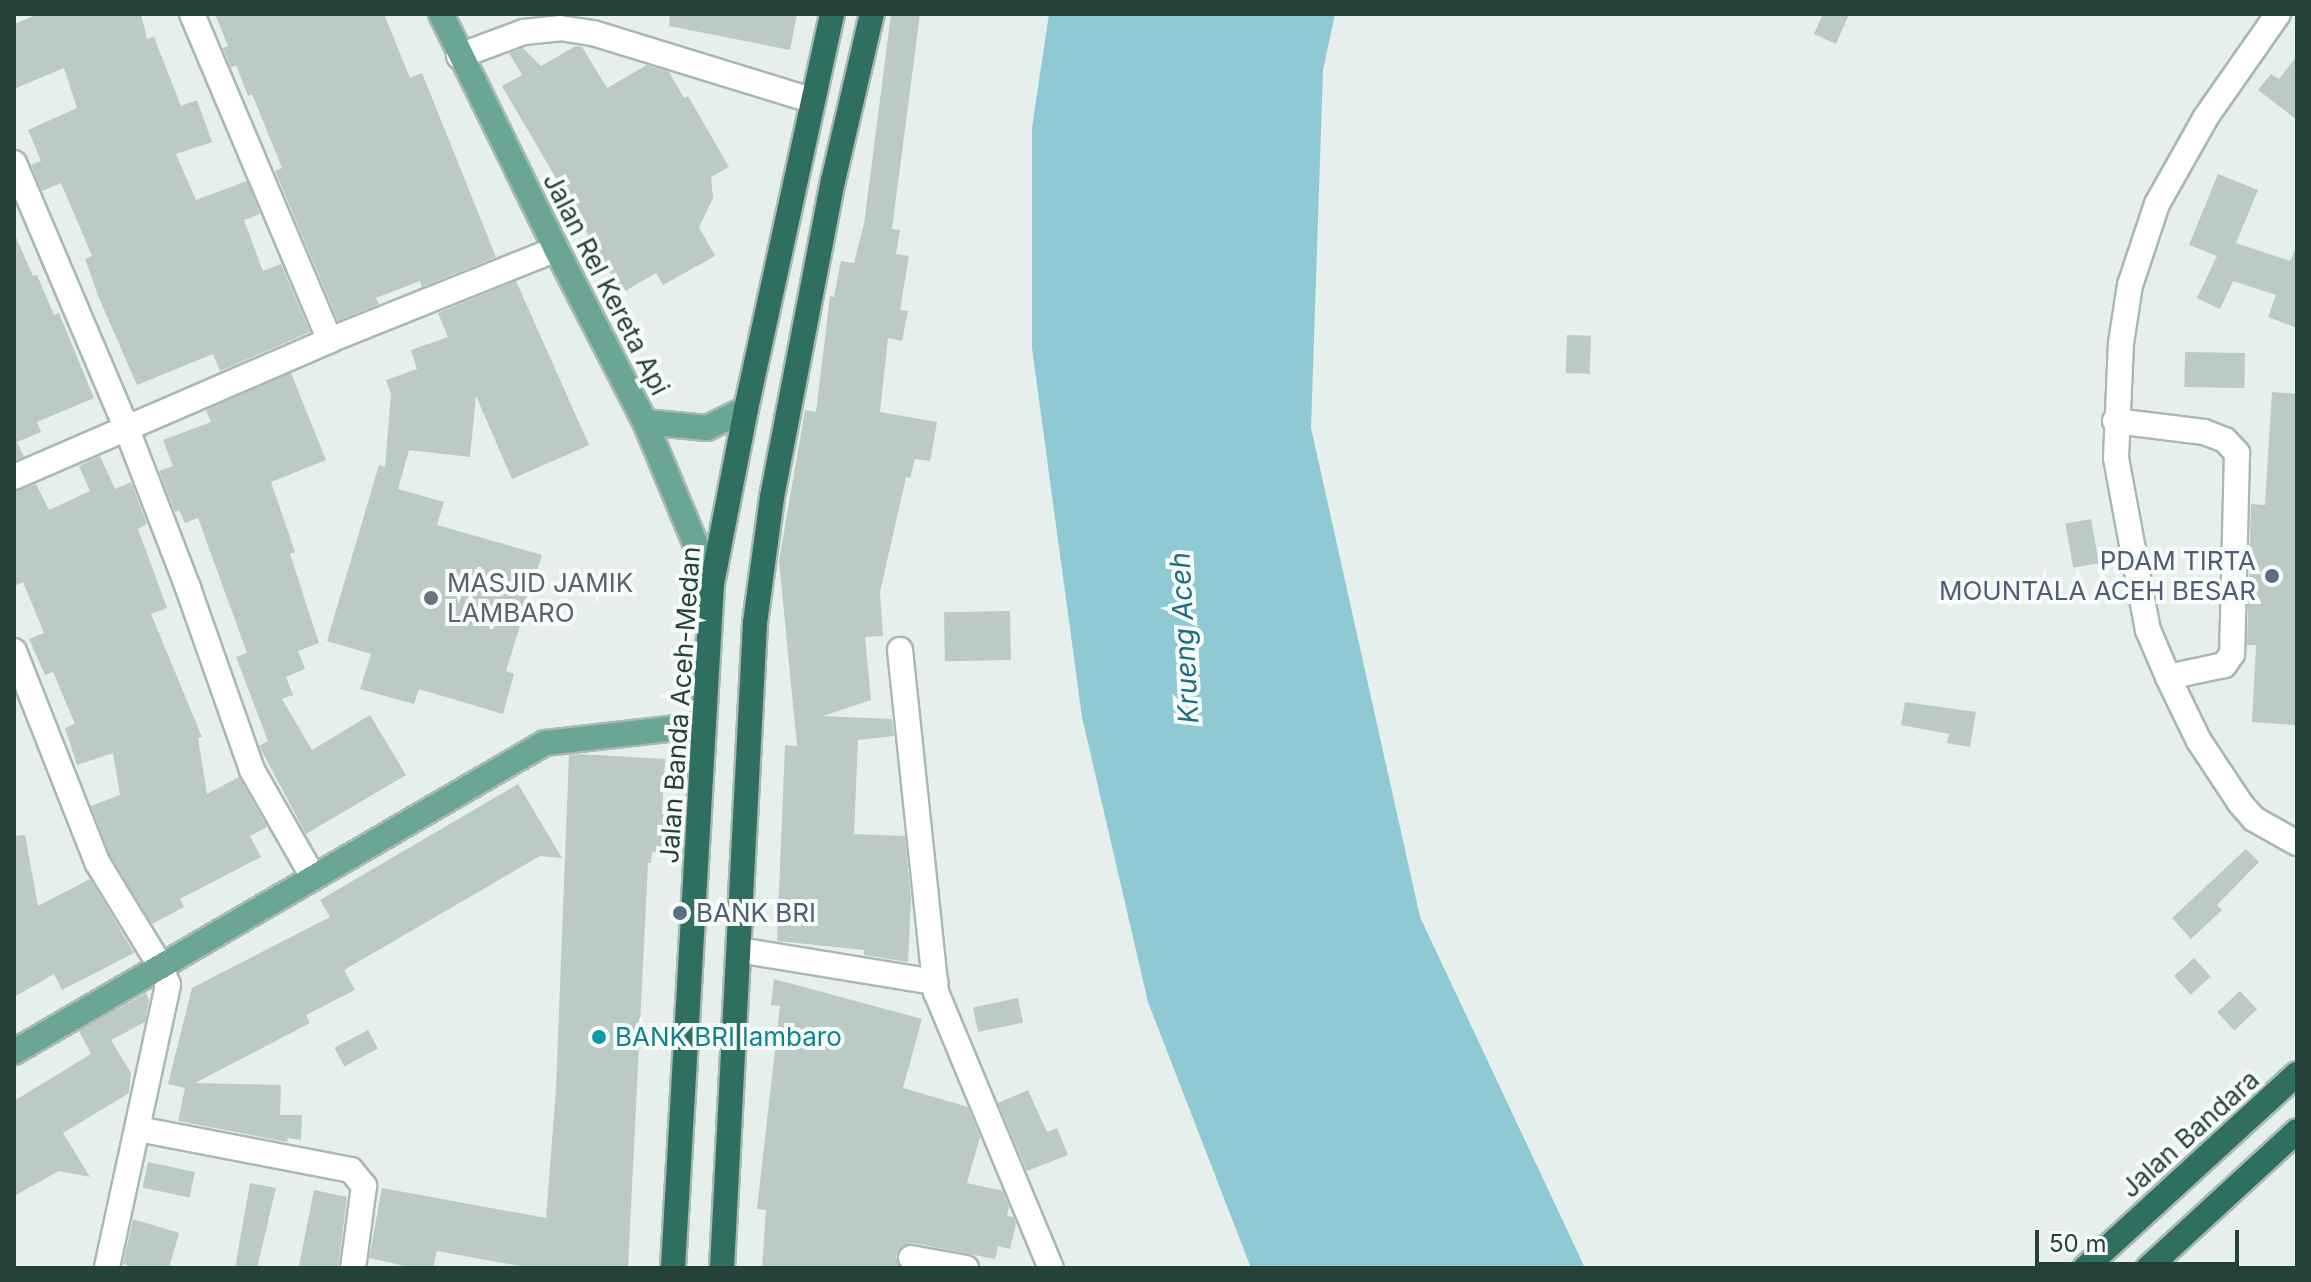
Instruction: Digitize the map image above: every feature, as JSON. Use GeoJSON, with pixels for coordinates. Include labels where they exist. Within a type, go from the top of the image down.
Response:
{"type":"FeatureCollection","features":[{"type":"Feature","properties":{"kind":"highway","name":"Jalan Banda Aceh-Medan"},"geometry":{"type":"LineString","coordinates":[[673,1268],[712,584],[811,100],[832,14]]}},
{"type":"Feature","properties":{"kind":"highway"},"geometry":{"type":"LineString","coordinates":[[722,1268],[755,623],[772,497],[833,181],[872,14]]}},
{"type":"Feature","properties":{"kind":"highway","name":"Jalan Bandara"},"geometry":{"type":"LineString","coordinates":[[2085,1268],[2297,1074]]}},
{"type":"Feature","properties":{"kind":"highway"},"geometry":{"type":"LineString","coordinates":[[2148,1268],[2297,1131]]}},
{"type":"Feature","properties":{"kind":"main road","name":"Jalan Rel Kereta Api"},"geometry":{"type":"LineString","coordinates":[[441,14],[459,56],[645,422],[712,584]]}},
{"type":"Feature","properties":{"kind":"main road"},"geometry":{"type":"LineString","coordinates":[[645,422],[707,428],[746,409]]}},
{"type":"Feature","properties":{"kind":"main road"},"geometry":{"type":"LineString","coordinates":[[14,1052],[545,743],[704,725]]}},
{"type":"Feature","properties":{"kind":"street"},"geometry":{"type":"LineString","coordinates":[[192,14],[330,340]]}},
{"type":"Feature","properties":{"kind":"street"},"geometry":{"type":"LineString","coordinates":[[2278,14],[2206,117],[2157,204],[2130,285],[2121,343],[2115,421],[2116,458],[2145,615],[2168,677],[2199,741],[2240,803],[2254,819],[2297,843]]}},
{"type":"Feature","properties":{"kind":"street"},"geometry":{"type":"LineString","coordinates":[[459,56],[524,32],[560,28],[593,33],[811,100]]}},
{"type":"Feature","properties":{"kind":"street"},"geometry":{"type":"LineString","coordinates":[[14,163],[126,427],[188,588],[252,770],[313,877]]}},
{"type":"Feature","properties":{"kind":"street"},"geometry":{"type":"LineString","coordinates":[[14,477],[330,340],[556,249]]}},
{"type":"Feature","properties":{"kind":"street"},"geometry":{"type":"LineString","coordinates":[[2115,421],[2204,432],[2225,440],[2237,453],[2232,654],[2224,665],[2168,677]]}},
{"type":"Feature","properties":{"kind":"street"},"geometry":{"type":"LineString","coordinates":[[900,650],[936,992],[1048,1265]]}},
{"type":"Feature","properties":{"kind":"street"},"geometry":{"type":"LineString","coordinates":[[14,651],[97,862],[161,967],[168,985],[164,1015],[107,1268]]}},
{"type":"Feature","properties":{"kind":"street"},"geometry":{"type":"LineString","coordinates":[[739,950],[935,982]]}},
{"type":"Feature","properties":{"kind":"street"},"geometry":{"type":"LineString","coordinates":[[138,1129],[351,1170],[364,1186],[353,1268]]}},
{"type":"Feature","properties":{"kind":"street"},"geometry":{"type":"LineString","coordinates":[[911,1258],[966,1268]]}},
{"type":"Feature","properties":{"kind":"water","name":"Krueng Aceh"},"geometry":{"type":"Polygon","coordinates":[[[1049,14],[1335,14],[1323,70],[1311,428],[1420,917],[1585,1268],[1251,1268],[1148,1002],[1082,717],[1032,348],[1032,128],[1049,14]]]}},
{"type":"Feature","properties":{"kind":"building"},"geometry":{"type":"Polygon","coordinates":[[[39,14],[141,14],[147,39],[154,37],[181,106],[197,100],[212,142],[176,154],[196,200],[247,181],[260,214],[244,220],[263,271],[281,264],[310,332],[220,371],[213,354],[137,385],[99,298],[85,259],[92,256],[61,183],[42,191],[31,165],[41,161],[28,130],[77,108],[64,68],[14,89],[14,24],[39,14]]]}},
{"type":"Feature","properties":{"kind":"building"},"geometry":{"type":"Polygon","coordinates":[[[215,14],[384,14],[410,78],[422,73],[496,257],[422,287],[420,281],[376,298],[379,304],[338,321],[275,171],[282,168],[252,94],[248,96],[236,65],[231,68],[223,48],[228,46],[215,14]]]}},
{"type":"Feature","properties":{"kind":"building"},"geometry":{"type":"Polygon","coordinates":[[[670,14],[797,14],[790,50],[669,26],[670,14]]]}},
{"type":"Feature","properties":{"kind":"building"},"geometry":{"type":"Polygon","coordinates":[[[891,14],[920,14],[892,229],[900,230],[896,254],[909,256],[900,310],[908,311],[902,341],[888,338],[880,412],[937,422],[930,461],[915,459],[910,478],[906,477],[880,592],[883,636],[865,637],[871,700],[823,716],[892,719],[894,736],[858,740],[854,834],[905,836],[911,899],[908,962],[864,955],[864,950],[777,941],[785,745],[797,746],[779,561],[805,410],[816,412],[830,296],[834,297],[841,261],[854,263],[864,224],[891,14]]]}},
{"type":"Feature","properties":{"kind":"building"},"geometry":{"type":"Polygon","coordinates":[[[1823,14],[1849,14],[1836,44],[1814,34],[1823,14]]]}},
{"type":"Feature","properties":{"kind":"building"},"geometry":{"type":"Polygon","coordinates":[[[576,46],[582,47],[607,88],[647,65],[669,72],[684,98],[688,96],[729,167],[711,177],[713,198],[699,227],[715,256],[663,285],[656,273],[622,293],[568,200],[560,205],[548,185],[557,180],[502,86],[522,75],[509,53],[523,48],[541,66],[576,46]]]}},
{"type":"Feature","properties":{"kind":"building"},"geometry":{"type":"Polygon","coordinates":[[[2297,56],[2297,120],[2258,90],[2271,74],[2279,79],[2297,56]]]}},
{"type":"Feature","properties":{"kind":"building"},"geometry":{"type":"Polygon","coordinates":[[[2218,174],[2258,190],[2236,243],[2290,261],[2297,246],[2297,328],[2268,317],[2276,295],[2233,281],[2220,309],[2197,298],[2217,256],[2189,245],[2218,174]]]}},
{"type":"Feature","properties":{"kind":"building"},"geometry":{"type":"Polygon","coordinates":[[[14,233],[54,315],[59,313],[94,398],[37,422],[41,432],[17,442],[24,457],[14,461],[14,233]]]}},
{"type":"Feature","properties":{"kind":"building"},"geometry":{"type":"Polygon","coordinates":[[[516,281],[589,445],[512,479],[476,396],[470,457],[409,450],[398,489],[444,502],[437,525],[542,555],[506,671],[514,674],[503,714],[419,689],[414,704],[360,689],[371,654],[327,641],[379,465],[385,467],[391,394],[386,380],[417,369],[411,350],[448,337],[438,313],[516,281]]]}},
{"type":"Feature","properties":{"kind":"building"},"geometry":{"type":"Polygon","coordinates":[[[1567,335],[1591,336],[1590,374],[1566,373],[1567,335]]]}},
{"type":"Feature","properties":{"kind":"building"},"geometry":{"type":"Polygon","coordinates":[[[2185,352],[2245,353],[2244,388],[2184,387],[2185,352]]]}},
{"type":"Feature","properties":{"kind":"building"},"geometry":{"type":"Polygon","coordinates":[[[291,373],[326,460],[271,482],[295,552],[290,554],[319,643],[298,651],[305,669],[286,677],[293,695],[282,699],[312,750],[370,715],[406,775],[306,834],[259,746],[268,741],[236,657],[247,653],[198,518],[185,523],[179,510],[175,512],[159,471],[173,466],[163,440],[211,422],[206,410],[291,373]]]}},
{"type":"Feature","properties":{"kind":"building"},"geometry":{"type":"Polygon","coordinates":[[[2272,392],[2297,394],[2297,725],[2252,722],[2256,645],[2247,645],[2251,504],[2265,505],[2272,392]]]}},
{"type":"Feature","properties":{"kind":"building"},"geometry":{"type":"Polygon","coordinates":[[[100,456],[115,489],[131,482],[147,524],[138,529],[167,608],[151,614],[202,737],[198,738],[207,794],[239,777],[267,827],[250,836],[261,857],[180,899],[184,907],[152,924],[110,855],[91,806],[120,795],[113,753],[77,765],[65,728],[75,724],[53,672],[45,675],[29,639],[44,633],[23,582],[14,586],[14,492],[36,484],[49,510],[90,491],[79,466],[100,456]]]}},
{"type":"Feature","properties":{"kind":"building"},"geometry":{"type":"Polygon","coordinates":[[[2091,519],[2099,563],[2073,568],[2065,524],[2091,519]]]}},
{"type":"Feature","properties":{"kind":"building"},"geometry":{"type":"Polygon","coordinates":[[[1010,611],[1011,660],[945,661],[944,612],[1010,611]]]}},
{"type":"Feature","properties":{"kind":"building"},"geometry":{"type":"Polygon","coordinates":[[[1905,702],[1976,712],[1970,747],[1947,743],[1949,734],[1901,725],[1905,702]]]}},
{"type":"Feature","properties":{"kind":"building"},"geometry":{"type":"Polygon","coordinates":[[[569,755],[665,759],[662,814],[672,815],[670,853],[652,852],[651,863],[648,863],[628,1268],[531,1268],[437,1251],[433,1268],[414,1268],[369,1258],[382,1188],[546,1218],[556,1089],[569,755]]]}},
{"type":"Feature","properties":{"kind":"building"},"geometry":{"type":"Polygon","coordinates":[[[518,784],[562,858],[540,856],[344,970],[355,990],[306,1015],[310,1023],[195,1083],[281,1085],[280,1115],[302,1115],[301,1140],[288,1138],[287,1142],[178,1121],[185,1088],[168,1084],[192,988],[330,917],[320,900],[518,784]]]}},
{"type":"Feature","properties":{"kind":"building"},"geometry":{"type":"Polygon","coordinates":[[[25,835],[38,906],[90,879],[134,953],[62,990],[54,974],[14,997],[14,836],[25,835]]]}},
{"type":"Feature","properties":{"kind":"building"},"geometry":{"type":"Polygon","coordinates":[[[2246,849],[2259,862],[2217,905],[2222,910],[2191,939],[2172,918],[2246,849]]]}},
{"type":"Feature","properties":{"kind":"building"},"geometry":{"type":"Polygon","coordinates":[[[2194,958],[2211,977],[2191,995],[2174,976],[2194,958]]]}},
{"type":"Feature","properties":{"kind":"building"},"geometry":{"type":"Polygon","coordinates":[[[774,979],[922,1019],[903,1088],[968,1107],[980,1137],[967,1183],[1003,1191],[1009,1207],[1007,1216],[1014,1217],[1016,1224],[1010,1249],[998,1246],[995,1259],[913,1243],[899,1249],[896,1256],[900,1268],[762,1268],[766,1210],[757,1209],[780,1006],[771,1005],[774,979]]]}},
{"type":"Feature","properties":{"kind":"building"},"geometry":{"type":"Polygon","coordinates":[[[2240,991],[2257,1009],[2234,1030],[2217,1012],[2240,991]]]}},
{"type":"Feature","properties":{"kind":"building"},"geometry":{"type":"Polygon","coordinates":[[[146,993],[149,1000],[145,1022],[111,1040],[131,1073],[129,1093],[63,1133],[90,1177],[59,1171],[14,1196],[14,1101],[91,1054],[79,1031],[146,993]]]}},
{"type":"Feature","properties":{"kind":"building"},"geometry":{"type":"Polygon","coordinates":[[[1018,998],[1023,1022],[978,1032],[973,1008],[1018,998]]]}},
{"type":"Feature","properties":{"kind":"building"},"geometry":{"type":"Polygon","coordinates":[[[368,1030],[378,1049],[344,1066],[334,1048],[368,1030]]]}},
{"type":"Feature","properties":{"kind":"building"},"geometry":{"type":"Polygon","coordinates":[[[1028,1090],[1047,1132],[1057,1128],[1068,1155],[1027,1171],[998,1103],[1028,1090]]]}},
{"type":"Feature","properties":{"kind":"building"},"geometry":{"type":"Polygon","coordinates":[[[148,1162],[195,1172],[190,1197],[143,1187],[148,1162]]]}},
{"type":"Feature","properties":{"kind":"building"},"geometry":{"type":"Polygon","coordinates":[[[250,1183],[276,1188],[257,1268],[235,1268],[250,1183]]]}},
{"type":"Feature","properties":{"kind":"building"},"geometry":{"type":"Polygon","coordinates":[[[314,1190],[347,1197],[338,1268],[299,1266],[314,1190]]]}},
{"type":"Feature","properties":{"kind":"building"},"geometry":{"type":"Polygon","coordinates":[[[133,1219],[179,1233],[169,1268],[137,1268],[123,1264],[133,1219]]]}},
{"type":"Feature","properties":{"kind":"place","name":"PDAM TIRTA MOUNTALA ACEH BESAR"},"geometry":{"type":"Point","coordinates":[2272,576]}},
{"type":"Feature","properties":{"kind":"place","name":"MASJID JAMIK LAMBARO"},"geometry":{"type":"Point","coordinates":[431,598]}},
{"type":"Feature","properties":{"kind":"place","name":"BANK BRI"},"geometry":{"type":"Point","coordinates":[680,913]}},
{"type":"Feature","properties":{"kind":"place","name":"BANK BRI lambaro"},"geometry":{"type":"Point","coordinates":[599,1037]}}]}
